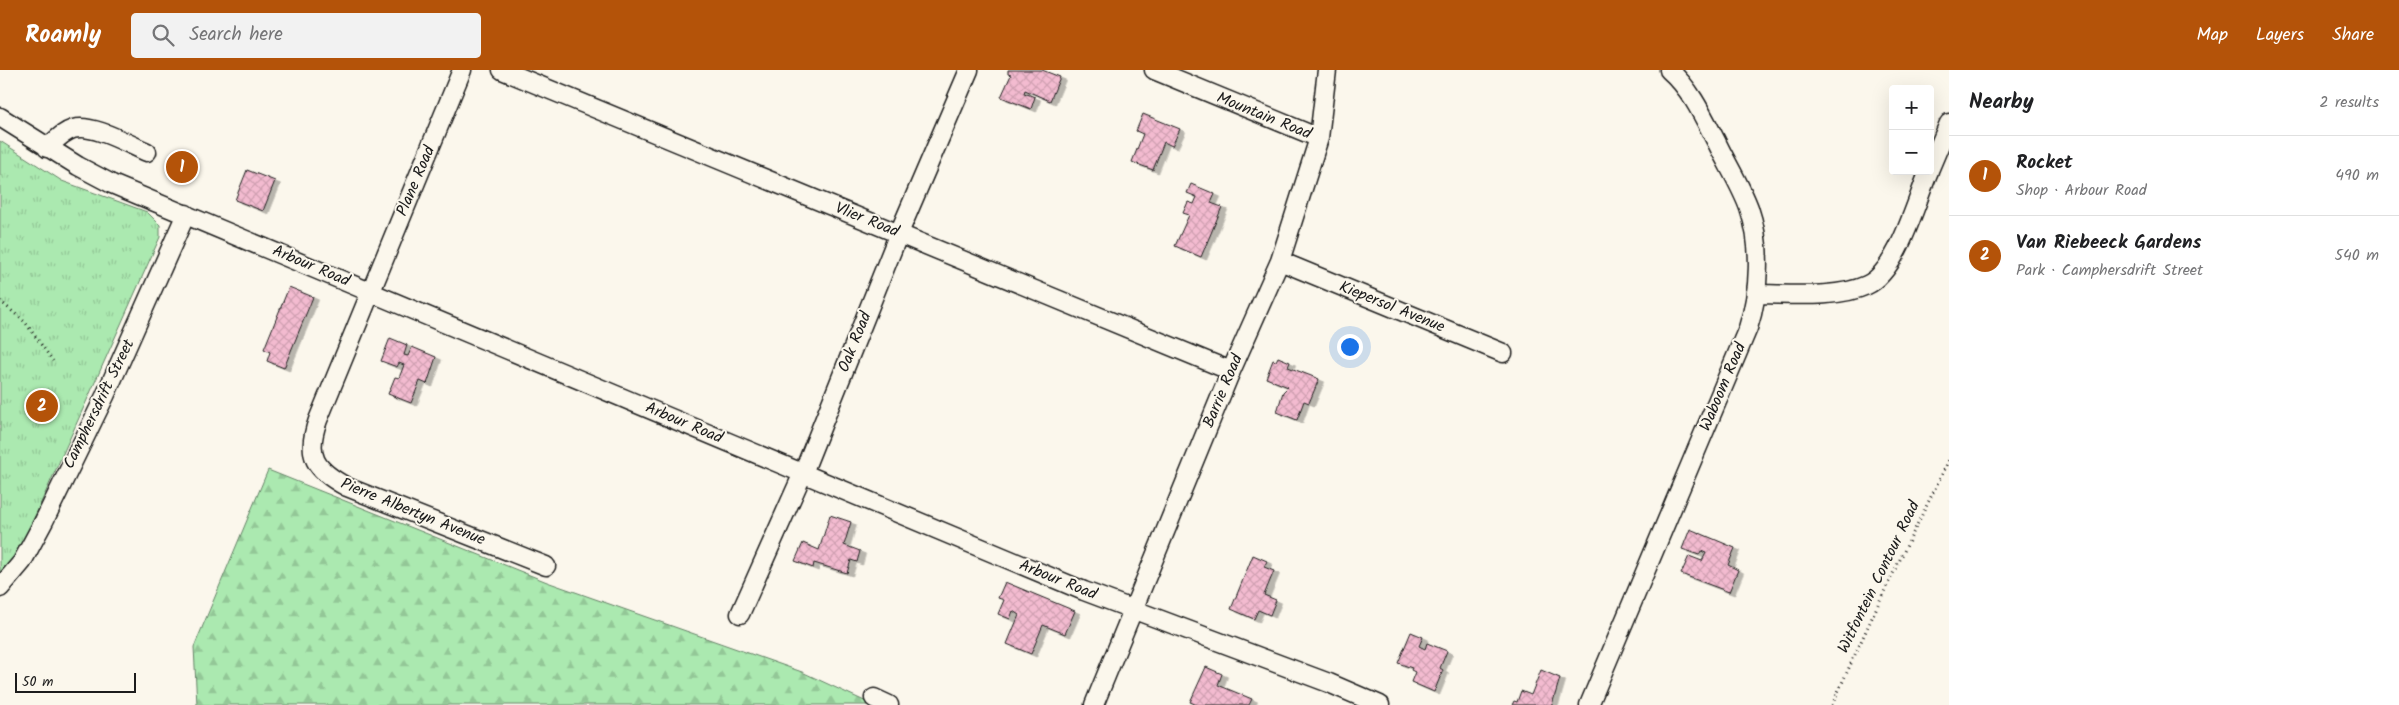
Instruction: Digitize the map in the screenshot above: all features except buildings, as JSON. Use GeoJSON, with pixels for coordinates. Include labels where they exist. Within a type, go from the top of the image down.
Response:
{"type":"FeatureCollection","features":[{"type":"Feature","properties":{"kind":"street","name":"Plane Road"},"geometry":{"type":"LineString","coordinates":[[370,291],[462,70]]}},
{"type":"Feature","properties":{"kind":"street","name":"Vlier Road"},"geometry":{"type":"LineString","coordinates":[[502,70],[1231,370]]}},
{"type":"Feature","properties":{"kind":"street","name":"Oak Road"},"geometry":{"type":"LineString","coordinates":[[740,614],[803,474],[899,233],[969,70]]}},
{"type":"Feature","properties":{"kind":"street","name":"Mountain Road"},"geometry":{"type":"LineString","coordinates":[[1154,70],[1319,138]]}},
{"type":"Feature","properties":{"kind":"street","name":"Barrie Road"},"geometry":{"type":"LineString","coordinates":[[1094,705],[1231,370],[1280,261],[1319,138],[1327,70]]}},
{"type":"Feature","properties":{"kind":"street","name":"Waboom Road"},"geometry":{"type":"LineString","coordinates":[[1589,705],[1748,328],[1756,294],[1756,237],[1749,207],[1707,124],[1684,85],[1670,70]]}},
{"type":"Feature","properties":{"kind":"street","name":"Arbour Road"},"geometry":{"type":"LineString","coordinates":[[0,117],[47,148],[112,184],[1084,591],[1329,683],[1380,705]]}},
{"type":"Feature","properties":{"kind":"street"},"geometry":{"type":"LineString","coordinates":[[1934,160],[1949,123]]}},
{"type":"Feature","properties":{"kind":"street"},"geometry":{"type":"LineString","coordinates":[[47,148],[62,135],[78,128],[98,132],[147,152]]}},
{"type":"Feature","properties":{"kind":"street"},"geometry":{"type":"LineString","coordinates":[[1756,294],[1850,291],[1869,284],[1880,276],[1897,250],[1928,175]]}},
{"type":"Feature","properties":{"kind":"street","name":"Camphersdrift Street"},"geometry":{"type":"LineString","coordinates":[[0,588],[22,562],[40,529],[105,396],[186,214]]}},
{"type":"Feature","properties":{"kind":"street","name":"Kiepersol Avenue"},"geometry":{"type":"LineString","coordinates":[[1280,261],[1503,353]]}},
{"type":"Feature","properties":{"kind":"street","name":"Pierre Albertyn Avenue"},"geometry":{"type":"LineString","coordinates":[[370,291],[314,431],[313,456],[317,466],[327,476],[347,487],[546,566]]}},
{"type":"Feature","properties":{"kind":"path"},"geometry":{"type":"LineString","coordinates":[[0,301],[25,322],[53,361]]}},
{"type":"Feature","properties":{"kind":"path","name":"Witfontein Contour Road"},"geometry":{"type":"LineString","coordinates":[[1832,705],[1881,598],[1949,460]]}},
{"type":"Feature","properties":{"kind":"green space"},"geometry":{"type":"Polygon","coordinates":[[[0,141],[62,181],[147,212],[160,225],[160,237],[14,563],[0,578],[0,141]]]}},
{"type":"Feature","properties":{"kind":"green space"},"geometry":{"type":"Polygon","coordinates":[[[268,470],[547,582],[802,672],[873,705],[197,705],[194,647],[268,470]]]}},
{"type":"Feature","properties":{"kind":"place","name":"Rocket"},"geometry":{"type":"Point","coordinates":[182,167]}},
{"type":"Feature","properties":{"kind":"place","name":"Van Riebeeck Gardens"},"geometry":{"type":"Point","coordinates":[42,406]}}]}
